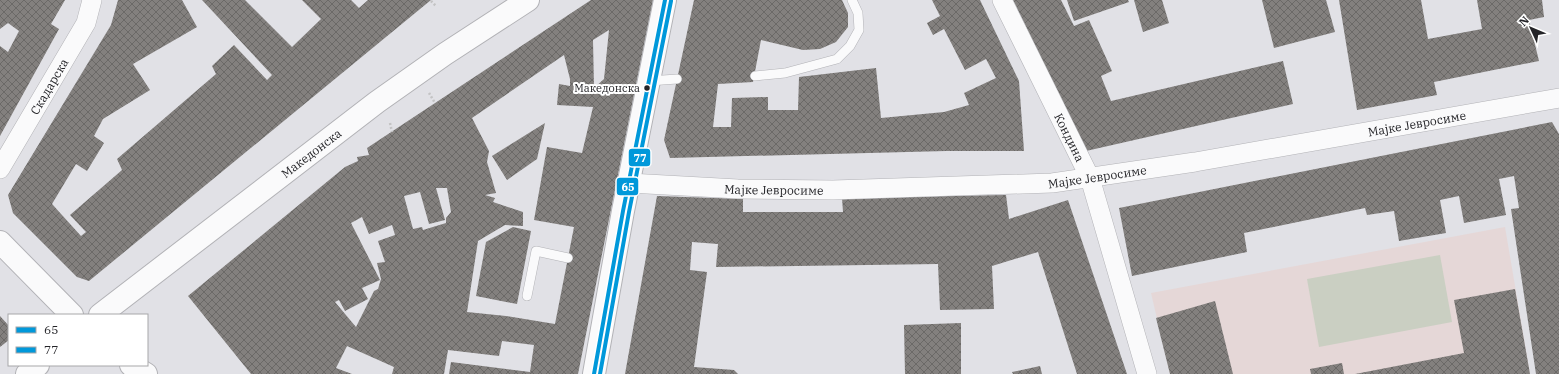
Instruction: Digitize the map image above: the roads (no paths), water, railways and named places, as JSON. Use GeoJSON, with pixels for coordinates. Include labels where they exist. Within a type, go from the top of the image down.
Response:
{"type":"FeatureCollection","features":[{"type":"Feature","properties":{"kind":"street","name":"Скадарска"},"geometry":{"type":"LineString","coordinates":[[0,169],[86,22],[92,0]]}},
{"type":"Feature","properties":{"kind":"street","name":"Македонска"},"geometry":{"type":"LineString","coordinates":[[101,314],[377,102],[445,54],[528,0]]}},
{"type":"Feature","properties":{"kind":"street"},"geometry":{"type":"LineString","coordinates":[[594,374],[607,265],[629,183],[665,0]]}},
{"type":"Feature","properties":{"kind":"street","name":"Кондина"},"geometry":{"type":"LineString","coordinates":[[1002,0],[1090,178],[1146,374]]}},
{"type":"Feature","properties":{"kind":"street","name":"Мајке Јевросиме"},"geometry":{"type":"LineString","coordinates":[[629,183],[738,189],[833,190],[1052,184],[1559,98]]}},
{"type":"Feature","properties":{"kind":"street"},"geometry":{"type":"LineString","coordinates":[[0,242],[71,314]]}},
{"type":"Feature","properties":{"kind":"street"},"geometry":{"type":"LineString","coordinates":[[27,374],[37,366]]}},
{"type":"Feature","properties":{"kind":"street"},"geometry":{"type":"LineString","coordinates":[[132,366],[146,374]]}},
{"type":"Feature","properties":{"kind":"lane"},"geometry":{"type":"LineString","coordinates":[[755,76],[785,73],[837,58],[850,46],[859,30],[858,13],[852,0]]}},
{"type":"Feature","properties":{"kind":"lane"},"geometry":{"type":"LineString","coordinates":[[649,81],[677,79]]}},
{"type":"Feature","properties":{"kind":"lane"},"geometry":{"type":"LineString","coordinates":[[527,296],[536,251],[568,258]]}},
{"type":"Feature","properties":{"kind":"place","name":"Македонска"},"geometry":{"type":"Point","coordinates":[647,88]}}]}
